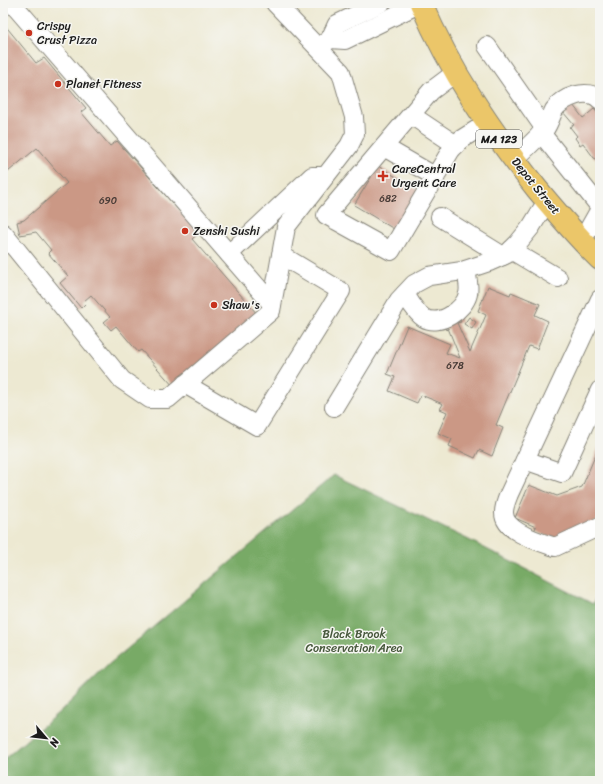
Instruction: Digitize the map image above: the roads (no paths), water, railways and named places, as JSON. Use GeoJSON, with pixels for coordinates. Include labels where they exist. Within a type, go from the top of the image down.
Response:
{"type":"FeatureCollection","features":[{"type":"Feature","properties":{"kind":"highway","name":"Depot Street"},"geometry":{"type":"LineString","coordinates":[[421,3],[440,45],[455,73],[487,123],[547,201],[600,260]]}},
{"type":"Feature","properties":{"kind":"lane"},"geometry":{"type":"LineString","coordinates":[[12,3],[272,304]]}},
{"type":"Feature","properties":{"kind":"lane"},"geometry":{"type":"LineString","coordinates":[[3,233],[122,380],[150,399],[168,399],[271,311],[286,227],[349,146],[354,134],[354,117],[341,72],[324,43],[275,3]]}},
{"type":"Feature","properties":{"kind":"lane"},"geometry":{"type":"LineString","coordinates":[[324,43],[337,24],[381,3]]}},
{"type":"Feature","properties":{"kind":"lane"},"geometry":{"type":"LineString","coordinates":[[324,43],[345,40],[421,3]]}},
{"type":"Feature","properties":{"kind":"lane"},"geometry":{"type":"LineString","coordinates":[[487,46],[543,131],[600,208],[582,241]]}},
{"type":"Feature","properties":{"kind":"lane"},"geometry":{"type":"LineString","coordinates":[[455,73],[431,91],[326,215],[391,251],[456,145],[460,140],[487,123]]}},
{"type":"Feature","properties":{"kind":"lane"},"geometry":{"type":"LineString","coordinates":[[514,160],[543,131],[555,109],[568,98],[587,93],[600,100]]}},
{"type":"Feature","properties":{"kind":"lane"},"geometry":{"type":"LineString","coordinates":[[411,115],[456,145]]}},
{"type":"Feature","properties":{"kind":"lane"},"geometry":{"type":"LineString","coordinates":[[384,147],[436,177]]}},
{"type":"Feature","properties":{"kind":"lane"},"geometry":{"type":"LineString","coordinates":[[229,254],[312,176],[325,176]]}},
{"type":"Feature","properties":{"kind":"lane"},"geometry":{"type":"LineString","coordinates":[[334,407],[399,300],[414,284],[428,276],[466,270],[489,262],[507,253],[531,227],[547,201]]}},
{"type":"Feature","properties":{"kind":"lane"},"geometry":{"type":"LineString","coordinates":[[440,217],[507,253],[558,278]]}},
{"type":"Feature","properties":{"kind":"lane"},"geometry":{"type":"LineString","coordinates":[[185,384],[257,426],[341,291],[281,255]]}},
{"type":"Feature","properties":{"kind":"lane"},"geometry":{"type":"LineString","coordinates":[[405,294],[415,309],[423,317],[430,320],[439,320],[455,313],[465,303],[469,293],[466,270]]}},
{"type":"Feature","properties":{"kind":"lane"},"geometry":{"type":"LineString","coordinates":[[599,306],[509,494],[504,512],[508,525],[526,537],[555,547],[600,526]]}},
{"type":"Feature","properties":{"kind":"lane"},"geometry":{"type":"LineString","coordinates":[[525,460],[562,472],[600,390]]}},
{"type":"Feature","properties":{"kind":"place","name":"Crispy Crust Pizza"},"geometry":{"type":"Point","coordinates":[29,33]}},
{"type":"Feature","properties":{"kind":"place","name":"Planet Fitness"},"geometry":{"type":"Point","coordinates":[58,84]}},
{"type":"Feature","properties":{"kind":"place","name":"CareCentral Urgent Care"},"geometry":{"type":"Point","coordinates":[383,176]}},
{"type":"Feature","properties":{"kind":"place","name":"Zenshi Sushi"},"geometry":{"type":"Point","coordinates":[185,231]}},
{"type":"Feature","properties":{"kind":"place","name":"Shaw's"},"geometry":{"type":"Point","coordinates":[214,305]}},
{"type":"Feature","properties":{"kind":"park label","name":"Black Brook Conservation Area"},"geometry":{"type":"Point","coordinates":[354,641]}}]}
